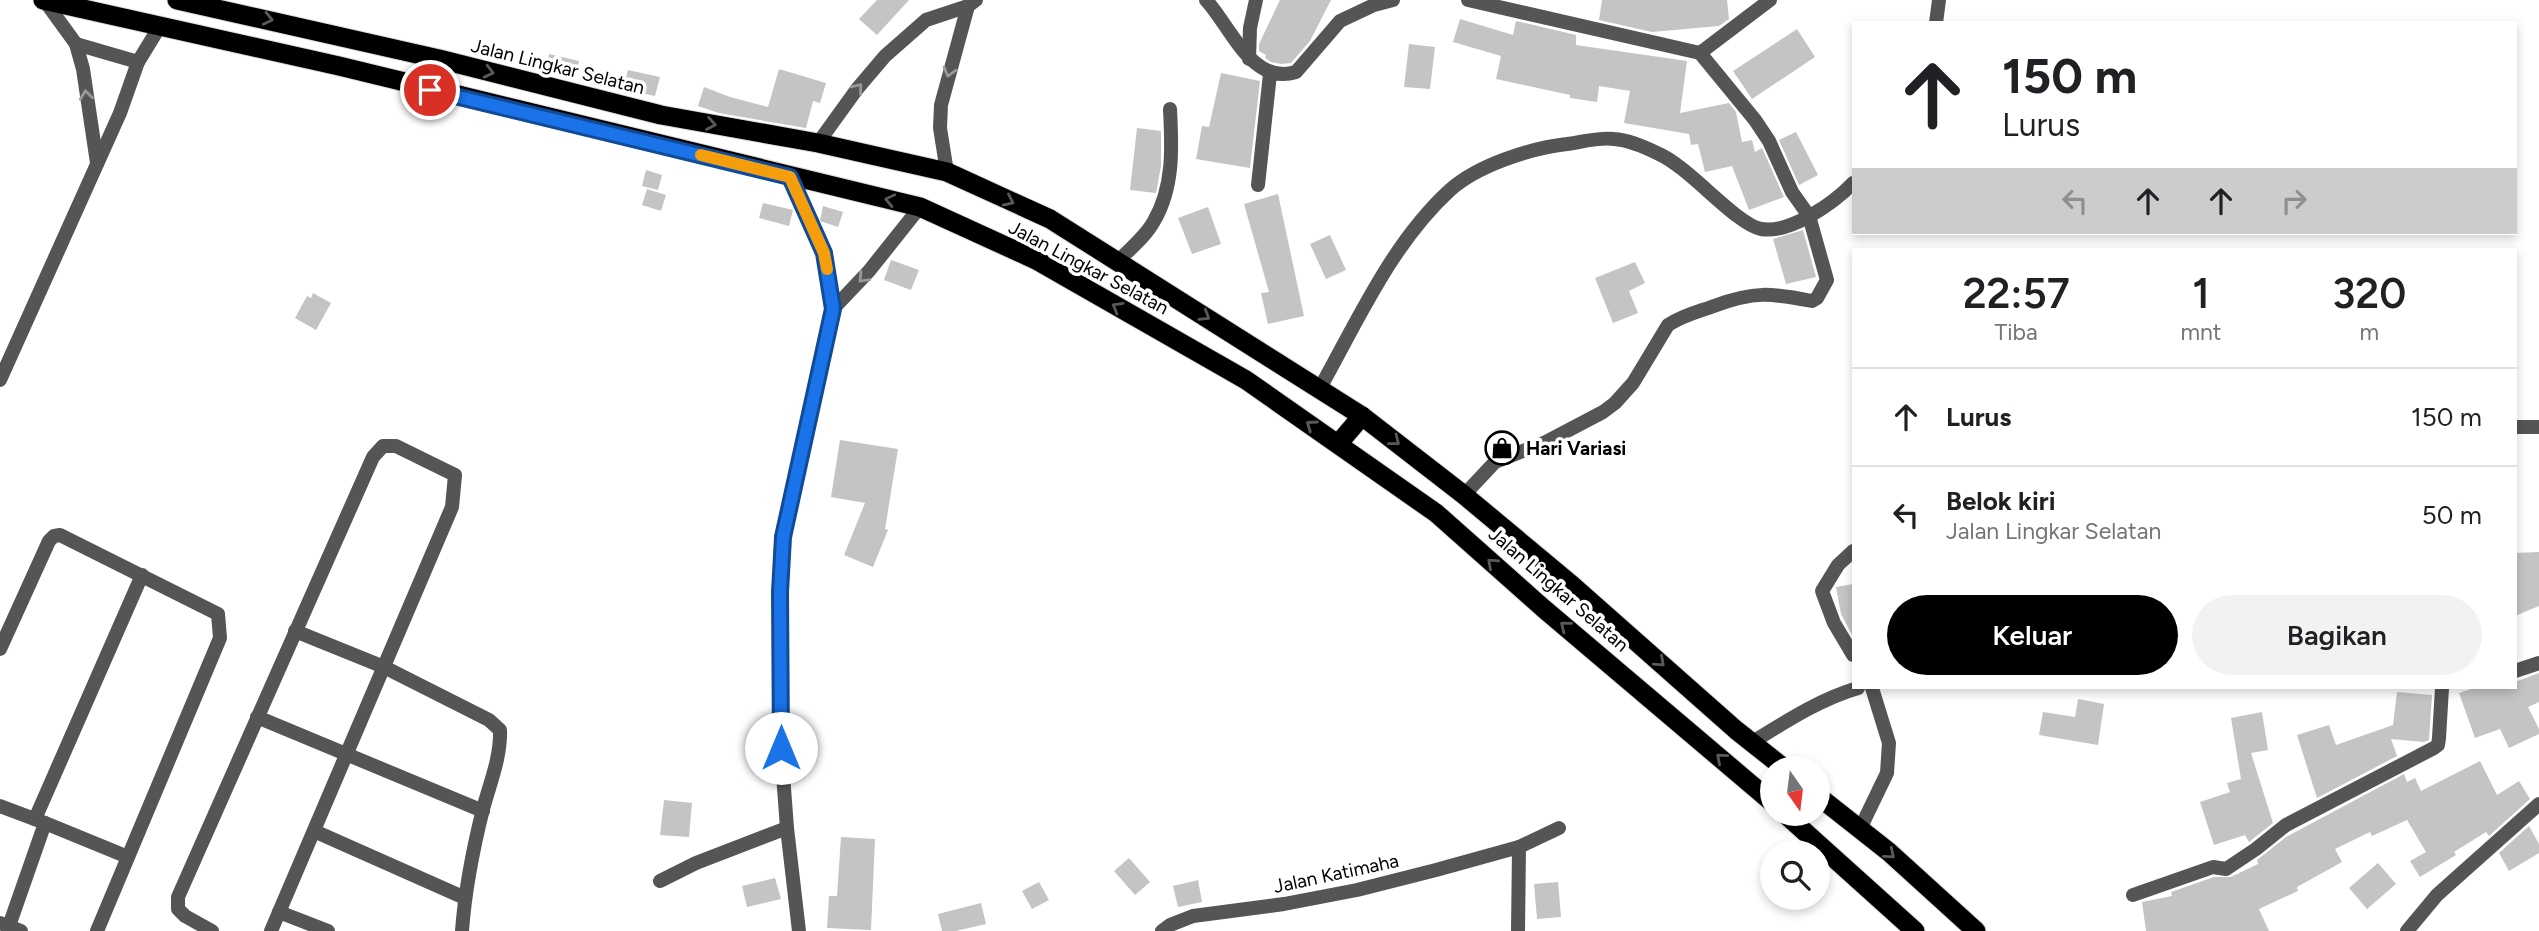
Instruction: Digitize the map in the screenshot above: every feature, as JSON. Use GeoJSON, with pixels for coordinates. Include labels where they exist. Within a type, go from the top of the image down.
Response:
{"type":"FeatureCollection","features":[{"type":"Feature","properties":{"kind":"highway","name":"Jalan Lingkar Selatan"},"geometry":{"type":"LineString","coordinates":[[43,0],[920,207],[1036,260],[1246,380],[1436,513],[1543,608],[1760,792]]}},
{"type":"Feature","properties":{"kind":"highway","name":"Jalan Lingkar Selatan"},"geometry":{"type":"LineString","coordinates":[[177,0],[418,54],[661,115],[818,143],[947,172],[1050,219],[1362,416],[1464,495],[1572,585],[1768,756]]}},
{"type":"Feature","properties":{"kind":"highway"},"geometry":{"type":"LineString","coordinates":[[408,84],[418,54]]}},
{"type":"Feature","properties":{"kind":"highway"},"geometry":{"type":"LineString","coordinates":[[1338,444],[1362,416]]}},
{"type":"Feature","properties":{"kind":"highway"},"geometry":{"type":"LineString","coordinates":[[1830,805],[1947,903],[1976,931]]}},
{"type":"Feature","properties":{"kind":"highway"},"geometry":{"type":"LineString","coordinates":[[1798,826],[1915,931]]}},
{"type":"Feature","properties":{"kind":"street"},"geometry":{"type":"LineString","coordinates":[[43,0],[76,44],[83,69],[97,163]]}},
{"type":"Feature","properties":{"kind":"street"},"geometry":{"type":"LineString","coordinates":[[1206,0],[1249,59],[1270,74],[1286,75],[1296,72],[1340,21],[1374,5],[1393,0]]}},
{"type":"Feature","properties":{"kind":"street"},"geometry":{"type":"LineString","coordinates":[[1249,59],[1250,28],[1256,0]]}},
{"type":"Feature","properties":{"kind":"street"},"geometry":{"type":"LineString","coordinates":[[1464,495],[1495,462],[1546,442],[1615,403],[1633,383],[1668,325],[1687,313],[1743,295],[1771,294],[1812,301],[1817,298],[1827,280],[1809,216],[1792,192],[1769,141],[1700,53],[1468,0]]}},
{"type":"Feature","properties":{"kind":"street"},"geometry":{"type":"LineString","coordinates":[[1700,53],[1770,0]]}},
{"type":"Feature","properties":{"kind":"street"},"geometry":{"type":"LineString","coordinates":[[1936,21],[1939,0]]}},
{"type":"Feature","properties":{"kind":"street"},"geometry":{"type":"LineString","coordinates":[[818,143],[857,89],[895,47],[926,20],[972,3]]}},
{"type":"Feature","properties":{"kind":"street"},"geometry":{"type":"LineString","coordinates":[[947,172],[940,128],[941,105],[972,3]]}},
{"type":"Feature","properties":{"kind":"street"},"geometry":{"type":"LineString","coordinates":[[0,380],[120,113],[138,62],[160,26]]}},
{"type":"Feature","properties":{"kind":"street"},"geometry":{"type":"LineString","coordinates":[[76,44],[138,62]]}},
{"type":"Feature","properties":{"kind":"street"},"geometry":{"type":"LineString","coordinates":[[1258,185],[1270,74]]}},
{"type":"Feature","properties":{"kind":"street"},"geometry":{"type":"LineString","coordinates":[[1118,261],[1154,222],[1164,197],[1172,158],[1170,110]]}},
{"type":"Feature","properties":{"kind":"street"},"geometry":{"type":"LineString","coordinates":[[1320,388],[1384,274],[1418,225],[1452,188],[1492,164],[1548,146],[1614,139],[1662,155],[1698,181],[1746,222],[1761,229],[1784,227],[1809,216],[1852,184]]}},
{"type":"Feature","properties":{"kind":"street"},"geometry":{"type":"LineString","coordinates":[[790,177],[824,253],[833,309],[783,537],[780,592],[781,748],[799,931]]}},
{"type":"Feature","properties":{"kind":"street"},"geometry":{"type":"LineString","coordinates":[[833,309],[869,271],[920,207]]}},
{"type":"Feature","properties":{"kind":"street"},"geometry":{"type":"LineString","coordinates":[[2517,427],[2539,426]]}},
{"type":"Feature","properties":{"kind":"street"},"geometry":{"type":"LineString","coordinates":[[212,931],[185,916],[178,909],[178,897],[373,457],[383,446],[396,446],[455,475],[452,507],[271,931]]}},
{"type":"Feature","properties":{"kind":"street"},"geometry":{"type":"LineString","coordinates":[[0,649],[49,541],[60,535],[218,614],[220,638],[97,931]]}},
{"type":"Feature","properties":{"kind":"street"},"geometry":{"type":"LineString","coordinates":[[1852,552],[1838,565],[1822,591],[1834,622],[1852,653]]}},
{"type":"Feature","properties":{"kind":"street"},"geometry":{"type":"LineString","coordinates":[[10,927],[40,821],[142,575]]}},
{"type":"Feature","properties":{"kind":"street"},"geometry":{"type":"LineString","coordinates":[[295,631],[384,667],[489,720],[500,730],[500,746],[465,898],[462,931]]}},
{"type":"Feature","properties":{"kind":"street"},"geometry":{"type":"LineString","coordinates":[[2517,670],[2539,663]]}},
{"type":"Feature","properties":{"kind":"street"},"geometry":{"type":"LineString","coordinates":[[1751,743],[1793,717],[1854,689]]}},
{"type":"Feature","properties":{"kind":"street"},"geometry":{"type":"LineString","coordinates":[[1860,829],[1887,773],[1889,743],[1872,689]]}},
{"type":"Feature","properties":{"kind":"street"},"geometry":{"type":"LineString","coordinates":[[2133,895],[2213,867],[2226,869],[2286,825],[2434,748],[2438,745],[2439,738],[2442,689]]}},
{"type":"Feature","properties":{"kind":"street"},"geometry":{"type":"LineString","coordinates":[[257,718],[483,811]]}},
{"type":"Feature","properties":{"kind":"street"},"geometry":{"type":"LineString","coordinates":[[2407,931],[2437,895],[2539,804]]}},
{"type":"Feature","properties":{"kind":"street"},"geometry":{"type":"LineString","coordinates":[[0,806],[128,857]]}},
{"type":"Feature","properties":{"kind":"street"},"geometry":{"type":"LineString","coordinates":[[660,881],[696,863],[787,828]]}},
{"type":"Feature","properties":{"kind":"street","name":"Jalan Katimaha"},"geometry":{"type":"LineString","coordinates":[[1162,931],[1193,916],[1248,910],[1357,890],[1519,847],[1559,828]]}},
{"type":"Feature","properties":{"kind":"street"},"geometry":{"type":"LineString","coordinates":[[314,831],[465,898]]}},
{"type":"Feature","properties":{"kind":"street"},"geometry":{"type":"LineString","coordinates":[[1518,931],[1519,847]]}},
{"type":"Feature","properties":{"kind":"street"},"geometry":{"type":"LineString","coordinates":[[279,912],[328,931]]}},
{"type":"Feature","properties":{"kind":"building"},"geometry":{"type":"Polygon","coordinates":[[[877,0],[909,0],[877,35],[859,19],[877,0]]]}},
{"type":"Feature","properties":{"kind":"building"},"geometry":{"type":"Polygon","coordinates":[[[1280,0],[1331,0],[1310,41],[1291,63],[1281,64],[1271,62],[1259,51],[1259,44],[1280,0]]]}},
{"type":"Feature","properties":{"kind":"building"},"geometry":{"type":"Polygon","coordinates":[[[1602,0],[1727,0],[1729,19],[1719,26],[1652,32],[1599,20],[1602,0]]]}},
{"type":"Feature","properties":{"kind":"building"},"geometry":{"type":"Polygon","coordinates":[[[1460,19],[1513,35],[1516,21],[1576,35],[1576,45],[1687,61],[1680,113],[1729,103],[1736,112],[1742,142],[1752,140],[1755,152],[1762,148],[1784,197],[1749,210],[1732,166],[1705,172],[1698,144],[1691,145],[1689,134],[1624,123],[1630,91],[1599,86],[1597,102],[1496,79],[1501,56],[1453,42],[1460,19]]]}},
{"type":"Feature","properties":{"kind":"building"},"geometry":{"type":"Polygon","coordinates":[[[1797,29],[1815,57],[1752,99],[1733,71],[1797,29]]]}},
{"type":"Feature","properties":{"kind":"building"},"geometry":{"type":"Polygon","coordinates":[[[1409,44],[1435,47],[1430,89],[1404,87],[1409,44]]]}},
{"type":"Feature","properties":{"kind":"building"},"geometry":{"type":"Polygon","coordinates":[[[549,54],[579,61],[575,79],[545,72],[549,54]]]}},
{"type":"Feature","properties":{"kind":"building"},"geometry":{"type":"Polygon","coordinates":[[[779,69],[826,83],[820,103],[813,101],[806,128],[719,113],[698,106],[704,87],[768,107],[779,69]]]}},
{"type":"Feature","properties":{"kind":"building"},"geometry":{"type":"Polygon","coordinates":[[[628,70],[660,77],[655,96],[623,89],[628,70]]]}},
{"type":"Feature","properties":{"kind":"building"},"geometry":{"type":"Polygon","coordinates":[[[1221,73],[1260,81],[1250,168],[1196,159],[1202,126],[1209,127],[1221,73]]]}},
{"type":"Feature","properties":{"kind":"building"},"geometry":{"type":"Polygon","coordinates":[[[1137,128],[1161,131],[1161,166],[1156,193],[1130,190],[1137,128]]]}},
{"type":"Feature","properties":{"kind":"building"},"geometry":{"type":"Polygon","coordinates":[[[1796,132],[1818,175],[1799,185],[1779,140],[1796,132]]]}},
{"type":"Feature","properties":{"kind":"building"},"geometry":{"type":"Polygon","coordinates":[[[646,170],[662,175],[658,190],[642,186],[646,170]]]}},
{"type":"Feature","properties":{"kind":"building"},"geometry":{"type":"Polygon","coordinates":[[[647,189],[666,195],[661,211],[642,205],[647,189]]]}},
{"type":"Feature","properties":{"kind":"building"},"geometry":{"type":"Polygon","coordinates":[[[1278,194],[1304,316],[1268,324],[1261,293],[1269,292],[1244,204],[1278,194]]]}},
{"type":"Feature","properties":{"kind":"building"},"geometry":{"type":"Polygon","coordinates":[[[763,203],[793,210],[789,226],[759,218],[763,203]]]}},
{"type":"Feature","properties":{"kind":"building"},"geometry":{"type":"Polygon","coordinates":[[[823,206],[843,212],[838,227],[820,221],[823,206]]]}},
{"type":"Feature","properties":{"kind":"building"},"geometry":{"type":"Polygon","coordinates":[[[1208,207],[1221,244],[1192,254],[1178,218],[1208,207]]]}},
{"type":"Feature","properties":{"kind":"building"},"geometry":{"type":"Polygon","coordinates":[[[1803,230],[1816,277],[1786,284],[1773,239],[1803,230]]]}},
{"type":"Feature","properties":{"kind":"building"},"geometry":{"type":"Polygon","coordinates":[[[1330,235],[1346,270],[1326,279],[1310,244],[1330,235]]]}},
{"type":"Feature","properties":{"kind":"building"},"geometry":{"type":"Polygon","coordinates":[[[891,260],[919,270],[911,290],[884,280],[891,260]]]}},
{"type":"Feature","properties":{"kind":"building"},"geometry":{"type":"Polygon","coordinates":[[[1635,262],[1645,283],[1629,291],[1638,313],[1613,323],[1595,278],[1635,262]]]}},
{"type":"Feature","properties":{"kind":"building"},"geometry":{"type":"Polygon","coordinates":[[[313,293],[331,303],[316,330],[295,318],[307,296],[311,298],[313,293]]]}},
{"type":"Feature","properties":{"kind":"building"},"geometry":{"type":"Polygon","coordinates":[[[840,440],[898,449],[885,529],[888,530],[873,567],[844,555],[865,503],[831,497],[840,440]]]}},
{"type":"Feature","properties":{"kind":"building"},"geometry":{"type":"Polygon","coordinates":[[[2539,552],[2539,606],[2517,615],[2517,553],[2539,552]]]}},
{"type":"Feature","properties":{"kind":"building"},"geometry":{"type":"Polygon","coordinates":[[[1852,584],[1852,635],[1841,614],[1836,587],[1852,584]]]}},
{"type":"Feature","properties":{"kind":"building"},"geometry":{"type":"Polygon","coordinates":[[[2539,673],[2539,702],[2528,707],[2539,734],[2509,748],[2500,729],[2475,738],[2459,693],[2471,689],[2517,689],[2517,681],[2539,673]]]}},
{"type":"Feature","properties":{"kind":"building"},"geometry":{"type":"Polygon","coordinates":[[[2397,692],[2432,695],[2429,740],[2424,742],[2391,739],[2397,756],[2317,798],[2297,735],[2329,725],[2336,745],[2393,725],[2397,692]]]}},
{"type":"Feature","properties":{"kind":"building"},"geometry":{"type":"Polygon","coordinates":[[[2078,699],[2104,704],[2098,745],[2039,735],[2043,712],[2075,717],[2078,699]]]}},
{"type":"Feature","properties":{"kind":"building"},"geometry":{"type":"Polygon","coordinates":[[[2262,712],[2268,750],[2251,753],[2273,823],[2249,842],[2245,835],[2214,845],[2200,802],[2230,792],[2227,783],[2241,779],[2231,718],[2262,712]]]}},
{"type":"Feature","properties":{"kind":"building"},"geometry":{"type":"Polygon","coordinates":[[[2480,761],[2497,795],[2519,781],[2530,799],[2489,836],[2486,832],[2454,852],[2456,855],[2420,877],[2410,861],[2426,852],[2407,820],[2372,836],[2370,832],[2335,849],[2342,862],[2297,887],[2298,891],[2259,909],[2269,931],[2146,931],[2142,902],[2172,896],[2171,892],[2214,877],[2231,877],[2258,864],[2257,860],[2286,837],[2404,774],[2407,782],[2415,778],[2421,791],[2480,761]]]}},
{"type":"Feature","properties":{"kind":"building"},"geometry":{"type":"Polygon","coordinates":[[[664,800],[692,803],[689,837],[660,835],[664,800]]]}},
{"type":"Feature","properties":{"kind":"building"},"geometry":{"type":"Polygon","coordinates":[[[2529,826],[2539,844],[2539,853],[2509,871],[2499,853],[2529,826]]]}},
{"type":"Feature","properties":{"kind":"building"},"geometry":{"type":"Polygon","coordinates":[[[841,837],[875,839],[871,930],[827,928],[829,896],[837,896],[841,837]]]}},
{"type":"Feature","properties":{"kind":"building"},"geometry":{"type":"Polygon","coordinates":[[[1129,858],[1150,882],[1135,895],[1114,871],[1129,858]]]}},
{"type":"Feature","properties":{"kind":"building"},"geometry":{"type":"Polygon","coordinates":[[[2378,863],[2396,884],[2367,909],[2349,888],[2378,863]]]}},
{"type":"Feature","properties":{"kind":"building"},"geometry":{"type":"Polygon","coordinates":[[[775,878],[781,899],[747,907],[742,886],[775,878]]]}},
{"type":"Feature","properties":{"kind":"building"},"geometry":{"type":"Polygon","coordinates":[[[1198,880],[1202,902],[1178,907],[1173,886],[1198,880]]]}},
{"type":"Feature","properties":{"kind":"building"},"geometry":{"type":"Polygon","coordinates":[[[1039,882],[1049,900],[1032,909],[1022,891],[1039,882]]]}},
{"type":"Feature","properties":{"kind":"building"},"geometry":{"type":"Polygon","coordinates":[[[1558,882],[1561,917],[1537,919],[1534,884],[1558,882]]]}},
{"type":"Feature","properties":{"kind":"building"},"geometry":{"type":"Polygon","coordinates":[[[981,903],[986,924],[956,931],[942,931],[938,914],[981,903]]]}},
{"type":"Feature","properties":{"kind":"slow traffic"},"geometry":{"type":"LineString","coordinates":[[701,155],[790,177],[824,253],[827,269]]}},
{"type":"Feature","properties":{"kind":"place","name":"Hari Variasi"},"geometry":{"type":"Point","coordinates":[1502,448]}},
{"type":"Feature","properties":{"kind":"route"},"geometry":{"type":"LineString","coordinates":[[430,90],[790,177],[824,253],[833,309],[783,537],[780,592],[781,748]]}}]}
